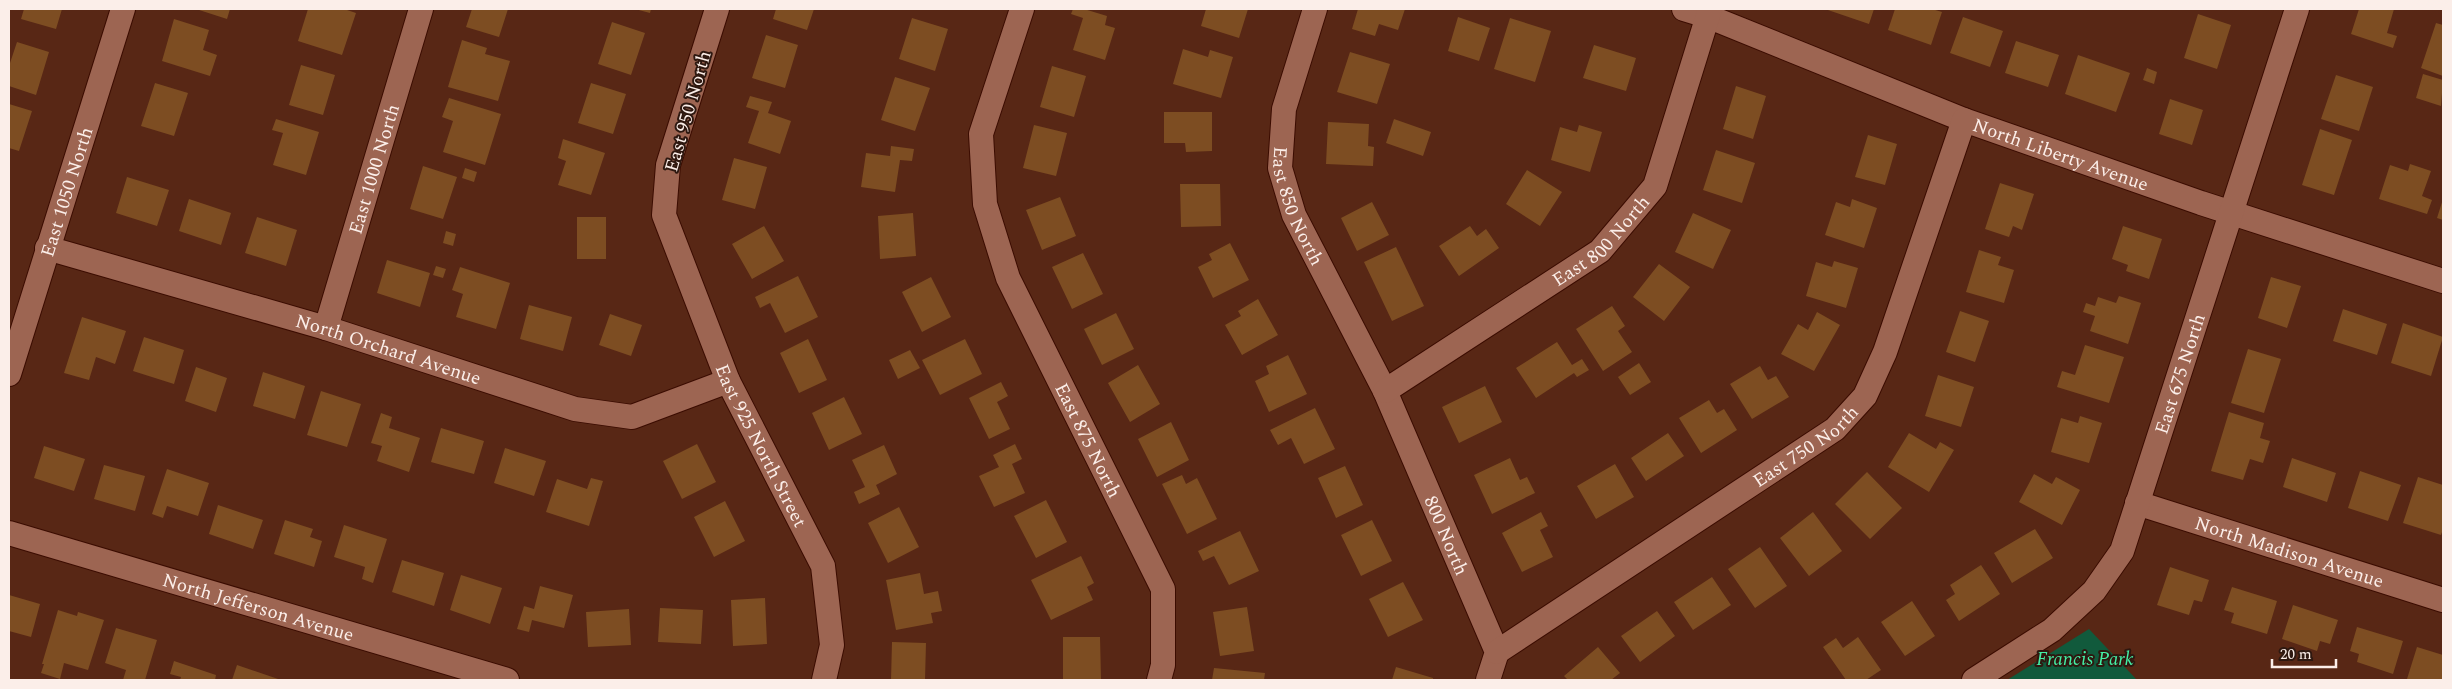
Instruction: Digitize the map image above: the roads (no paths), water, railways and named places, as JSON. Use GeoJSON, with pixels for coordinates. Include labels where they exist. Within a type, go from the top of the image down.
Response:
{"type":"FeatureCollection","features":[{"type":"Feature","properties":{"kind":"street","name":"East 1050 North"},"geometry":{"type":"LineString","coordinates":[[9,374],[123,9]]}},
{"type":"Feature","properties":{"kind":"street","name":"East 1000 North"},"geometry":{"type":"LineString","coordinates":[[326,328],[421,9]]}},
{"type":"Feature","properties":{"kind":"street","name":"East 950 North"},"geometry":{"type":"LineString","coordinates":[[664,214],[668,165],[717,9]]}},
{"type":"Feature","properties":{"kind":"street","name":"East 875 North"},"geometry":{"type":"LineString","coordinates":[[1022,9],[981,134],[985,204],[1008,278],[1163,589],[1164,665],[1159,680]]}},
{"type":"Feature","properties":{"kind":"street","name":"East 850 North"},"geometry":{"type":"LineString","coordinates":[[1315,9],[1284,109],[1280,168],[1294,215],[1386,391]]}},
{"type":"Feature","properties":{"kind":"street","name":"North Liberty Avenue"},"geometry":{"type":"LineString","coordinates":[[1684,9],[1708,12],[1964,120],[2232,213],[2443,281]]}},
{"type":"Feature","properties":{"kind":"street","name":"East 675 North"},"geometry":{"type":"LineString","coordinates":[[1974,680],[2052,630],[2094,591],[2122,551],[2297,9]]}},
{"type":"Feature","properties":{"kind":"street","name":"East 800 North"},"geometry":{"type":"LineString","coordinates":[[1386,391],[1600,251],[1606,244],[1655,186],[1708,12]]}},
{"type":"Feature","properties":{"kind":"street","name":"East 750 North"},"geometry":{"type":"LineString","coordinates":[[1497,652],[1835,429],[1865,396],[1885,352],[1964,120]]}},
{"type":"Feature","properties":{"kind":"street","name":"East 925 North Street"},"geometry":{"type":"LineString","coordinates":[[664,214],[728,381],[823,566],[832,645],[824,680]]}},
{"type":"Feature","properties":{"kind":"street","name":"North Orchard Avenue"},"geometry":{"type":"LineString","coordinates":[[47,248],[326,328],[575,409],[632,417],[728,381]]}},
{"type":"Feature","properties":{"kind":"street","name":"800 North"},"geometry":{"type":"LineString","coordinates":[[1386,391],[1497,652]]}},
{"type":"Feature","properties":{"kind":"street","name":"North Madison Avenue"},"geometry":{"type":"LineString","coordinates":[[2137,503],[2443,600]]}},
{"type":"Feature","properties":{"kind":"street","name":"North Jefferson Avenue"},"geometry":{"type":"LineString","coordinates":[[9,533],[507,680]]}},
{"type":"Feature","properties":{"kind":"street"},"geometry":{"type":"LineString","coordinates":[[1488,680],[1497,652]]}},
{"type":"Feature","properties":{"kind":"park label","name":"Francis Park"},"geometry":{"type":"Point","coordinates":[2085,658]}}]}
